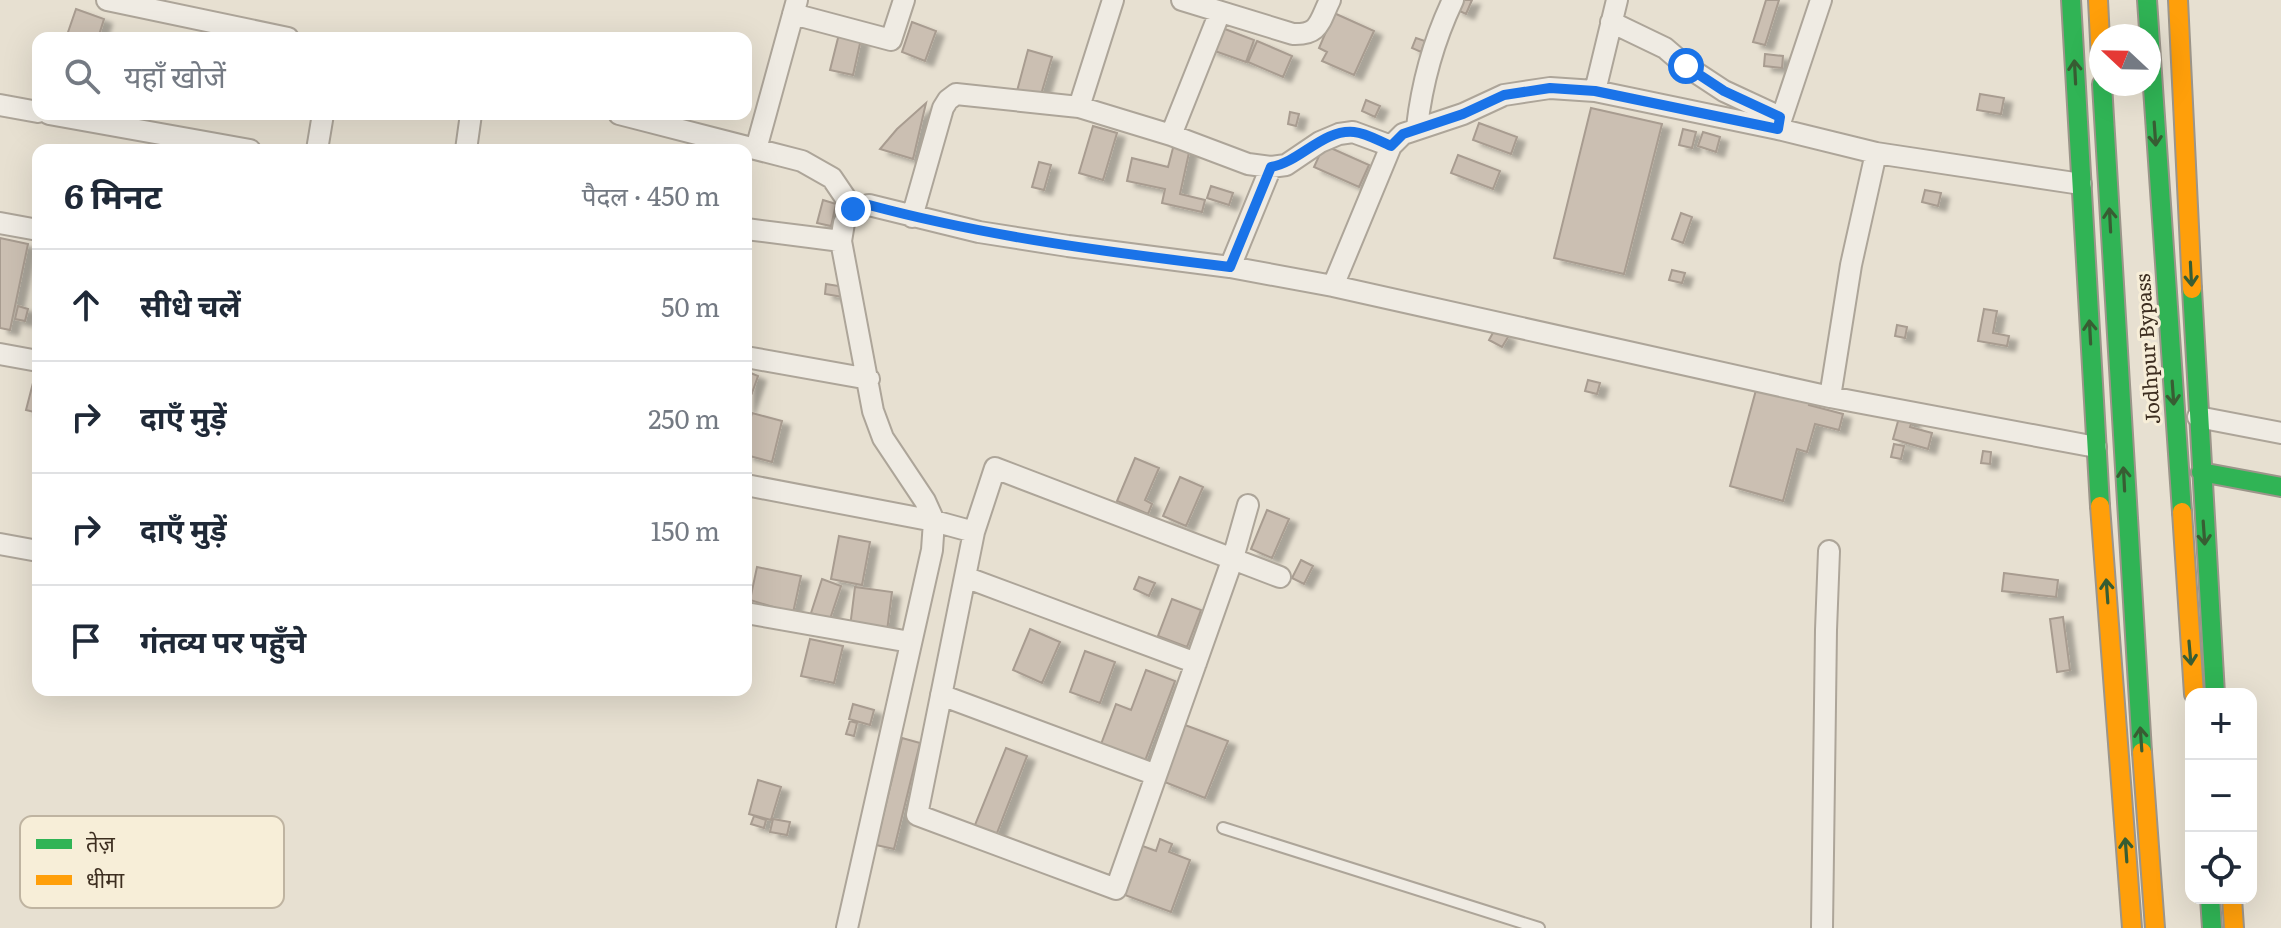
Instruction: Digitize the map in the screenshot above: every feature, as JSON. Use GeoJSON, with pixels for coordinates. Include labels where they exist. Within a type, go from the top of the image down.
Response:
{"type":"FeatureCollection","features":[{"type":"Feature","properties":{"kind":"main road"},"geometry":{"type":"LineString","coordinates":[[2071,0],[2096,447],[2132,928]]}},
{"type":"Feature","properties":{"kind":"main road"},"geometry":{"type":"LineString","coordinates":[[2098,0],[2099,24]]}},
{"type":"Feature","properties":{"kind":"main road","name":"Jodhpur Bypass"},"geometry":{"type":"LineString","coordinates":[[2147,0],[2194,688]]}},
{"type":"Feature","properties":{"kind":"main road"},"geometry":{"type":"LineString","coordinates":[[2178,0],[2215,688]]}},
{"type":"Feature","properties":{"kind":"main road"},"geometry":{"type":"LineString","coordinates":[[2103,96],[2132,613],[2155,928]]}},
{"type":"Feature","properties":{"kind":"main road"},"geometry":{"type":"LineString","coordinates":[[2201,472],[2281,487]]}},
{"type":"Feature","properties":{"kind":"main road"},"geometry":{"type":"LineString","coordinates":[[2210,904],[2212,928]]}},
{"type":"Feature","properties":{"kind":"main road"},"geometry":{"type":"LineString","coordinates":[[2232,904],[2234,928]]}},
{"type":"Feature","properties":{"kind":"street"},"geometry":{"type":"LineString","coordinates":[[107,0],[259,32]]}},
{"type":"Feature","properties":{"kind":"street"},"geometry":{"type":"LineString","coordinates":[[756,149],[795,7],[891,40],[904,0]]}},
{"type":"Feature","properties":{"kind":"street"},"geometry":{"type":"LineString","coordinates":[[1079,107],[1113,0]]}},
{"type":"Feature","properties":{"kind":"street"},"geometry":{"type":"LineString","coordinates":[[1182,0],[1293,34],[1308,35],[1315,30],[1330,0]]}},
{"type":"Feature","properties":{"kind":"street"},"geometry":{"type":"LineString","coordinates":[[1417,127],[1421,92],[1439,32],[1453,0]]}},
{"type":"Feature","properties":{"kind":"street"},"geometry":{"type":"LineString","coordinates":[[1595,91],[1617,0]]}},
{"type":"Feature","properties":{"kind":"street"},"geometry":{"type":"LineString","coordinates":[[1779,123],[1821,0]]}},
{"type":"Feature","properties":{"kind":"street"},"geometry":{"type":"LineString","coordinates":[[1171,135],[1220,12]]}},
{"type":"Feature","properties":{"kind":"street"},"geometry":{"type":"LineString","coordinates":[[1611,22],[1665,48],[1695,73],[1779,123]]}},
{"type":"Feature","properties":{"kind":"street"},"geometry":{"type":"LineString","coordinates":[[1333,286],[1391,146],[1403,134],[1463,114],[1504,95],[1550,88],[1595,91],[1779,123],[1876,153],[2081,184]]}},
{"type":"Feature","properties":{"kind":"street"},"geometry":{"type":"LineString","coordinates":[[912,217],[943,108],[956,94],[1079,107],[1171,135],[1248,164],[1271,167],[1286,165],[1320,142],[1339,134],[1353,132],[1391,146]]}},
{"type":"Feature","properties":{"kind":"street"},"geometry":{"type":"LineString","coordinates":[[0,105],[32,111]]}},
{"type":"Feature","properties":{"kind":"street"},"geometry":{"type":"LineString","coordinates":[[82,120],[216,144]]}},
{"type":"Feature","properties":{"kind":"street"},"geometry":{"type":"LineString","coordinates":[[318,144],[322,120]]}},
{"type":"Feature","properties":{"kind":"street"},"geometry":{"type":"LineString","coordinates":[[467,144],[470,120]]}},
{"type":"Feature","properties":{"kind":"street"},"geometry":{"type":"LineString","coordinates":[[642,120],[736,144]]}},
{"type":"Feature","properties":{"kind":"street"},"geometry":{"type":"LineString","coordinates":[[752,148],[802,161],[818,169],[832,178],[853,209]]}},
{"type":"Feature","properties":{"kind":"street"},"geometry":{"type":"LineString","coordinates":[[1830,397],[1851,265],[1876,153]]}},
{"type":"Feature","properties":{"kind":"street"},"geometry":{"type":"LineString","coordinates":[[1230,267],[1271,167]]}},
{"type":"Feature","properties":{"kind":"street"},"geometry":{"type":"LineString","coordinates":[[847,928],[932,550],[934,521],[925,501],[883,438],[873,411],[841,241],[844,223],[853,209],[869,205],[979,232],[1230,267],[1333,286],[1830,397],[2096,447]]}},
{"type":"Feature","properties":{"kind":"street"},"geometry":{"type":"LineString","coordinates":[[0,223],[32,229]]}},
{"type":"Feature","properties":{"kind":"street"},"geometry":{"type":"LineString","coordinates":[[752,230],[841,241]]}},
{"type":"Feature","properties":{"kind":"street"},"geometry":{"type":"LineString","coordinates":[[0,354],[32,360]]}},
{"type":"Feature","properties":{"kind":"street"},"geometry":{"type":"LineString","coordinates":[[752,358],[869,379]]}},
{"type":"Feature","properties":{"kind":"street"},"geometry":{"type":"LineString","coordinates":[[2198,417],[2281,433]]}},
{"type":"Feature","properties":{"kind":"street"},"geometry":{"type":"LineString","coordinates":[[1248,505],[1233,558],[1116,889],[917,815],[974,532],[995,468],[1233,558],[1280,577]]}},
{"type":"Feature","properties":{"kind":"street"},"geometry":{"type":"LineString","coordinates":[[752,486],[934,521],[974,532]]}},
{"type":"Feature","properties":{"kind":"street"},"geometry":{"type":"LineString","coordinates":[[0,544],[32,550]]}},
{"type":"Feature","properties":{"kind":"street"},"geometry":{"type":"LineString","coordinates":[[1822,928],[1829,551]]}},
{"type":"Feature","properties":{"kind":"street"},"geometry":{"type":"LineString","coordinates":[[965,577],[1196,663]]}},
{"type":"Feature","properties":{"kind":"street"},"geometry":{"type":"LineString","coordinates":[[752,614],[910,642]]}},
{"type":"Feature","properties":{"kind":"street"},"geometry":{"type":"LineString","coordinates":[[941,695],[1156,775]]}},
{"type":"Feature","properties":{"kind":"lane"},"geometry":{"type":"LineString","coordinates":[[1223,828],[1539,928]]}},
{"type":"Feature","properties":{"kind":"building"},"geometry":{"type":"Polygon","coordinates":[[[1458,0],[1472,0],[1466,14],[1455,9],[1458,0]]]}},
{"type":"Feature","properties":{"kind":"building"},"geometry":{"type":"Polygon","coordinates":[[[1766,0],[1779,0],[1765,45],[1753,42],[1766,0]]]}},
{"type":"Feature","properties":{"kind":"building"},"geometry":{"type":"Polygon","coordinates":[[[76,9],[104,19],[100,32],[68,32],[76,9]]]}},
{"type":"Feature","properties":{"kind":"building"},"geometry":{"type":"Polygon","coordinates":[[[1334,13],[1374,31],[1354,75],[1322,61],[1327,52],[1319,48],[1334,13]]]}},
{"type":"Feature","properties":{"kind":"building"},"geometry":{"type":"Polygon","coordinates":[[[912,22],[936,31],[925,61],[902,52],[912,22]]]}},
{"type":"Feature","properties":{"kind":"building"},"geometry":{"type":"Polygon","coordinates":[[[1217,26],[1254,40],[1246,62],[1209,49],[1217,26]]]}},
{"type":"Feature","properties":{"kind":"building"},"geometry":{"type":"Polygon","coordinates":[[[839,34],[861,39],[853,75],[830,70],[839,34]]]}},
{"type":"Feature","properties":{"kind":"building"},"geometry":{"type":"Polygon","coordinates":[[[1416,38],[1425,41],[1421,52],[1412,48],[1416,38]]]}},
{"type":"Feature","properties":{"kind":"building"},"geometry":{"type":"Polygon","coordinates":[[[1257,41],[1292,56],[1283,77],[1248,62],[1257,41]]]}},
{"type":"Feature","properties":{"kind":"building"},"geometry":{"type":"Polygon","coordinates":[[[1028,50],[1052,57],[1040,98],[1017,91],[1028,50]]]}},
{"type":"Feature","properties":{"kind":"building"},"geometry":{"type":"Polygon","coordinates":[[[1765,54],[1783,56],[1782,68],[1764,66],[1765,54]]]}},
{"type":"Feature","properties":{"kind":"building"},"geometry":{"type":"Polygon","coordinates":[[[1980,94],[2004,98],[2001,114],[1977,110],[1980,94]]]}},
{"type":"Feature","properties":{"kind":"building"},"geometry":{"type":"Polygon","coordinates":[[[1366,100],[1380,106],[1375,117],[1362,111],[1366,100]]]}},
{"type":"Feature","properties":{"kind":"building"},"geometry":{"type":"Polygon","coordinates":[[[926,103],[913,159],[880,149],[897,129],[926,103]]]}},
{"type":"Feature","properties":{"kind":"building"},"geometry":{"type":"Polygon","coordinates":[[[1591,108],[1662,124],[1624,274],[1554,258],[1591,108]]]}},
{"type":"Feature","properties":{"kind":"building"},"geometry":{"type":"Polygon","coordinates":[[[1290,112],[1299,114],[1296,126],[1288,124],[1290,112]]]}},
{"type":"Feature","properties":{"kind":"building"},"geometry":{"type":"Polygon","coordinates":[[[1479,123],[1517,137],[1511,154],[1473,140],[1479,123]]]}},
{"type":"Feature","properties":{"kind":"building"},"geometry":{"type":"Polygon","coordinates":[[[1093,126],[1117,133],[1103,180],[1079,173],[1093,126]]]}},
{"type":"Feature","properties":{"kind":"building"},"geometry":{"type":"Polygon","coordinates":[[[1683,129],[1696,132],[1692,148],[1679,145],[1683,129]]]}},
{"type":"Feature","properties":{"kind":"building"},"geometry":{"type":"Polygon","coordinates":[[[1703,132],[1720,137],[1716,152],[1698,146],[1703,132]]]}},
{"type":"Feature","properties":{"kind":"building"},"geometry":{"type":"Polygon","coordinates":[[[1174,144],[1190,148],[1180,194],[1205,200],[1202,212],[1162,203],[1165,189],[1127,181],[1132,158],[1168,167],[1174,144]]]}},
{"type":"Feature","properties":{"kind":"building"},"geometry":{"type":"Polygon","coordinates":[[[1324,145],[1369,165],[1359,187],[1314,167],[1324,145]]]}},
{"type":"Feature","properties":{"kind":"building"},"geometry":{"type":"Polygon","coordinates":[[[1458,155],[1500,171],[1493,189],[1451,173],[1458,155]]]}},
{"type":"Feature","properties":{"kind":"building"},"geometry":{"type":"Polygon","coordinates":[[[1039,162],[1051,165],[1044,190],[1032,187],[1039,162]]]}},
{"type":"Feature","properties":{"kind":"building"},"geometry":{"type":"Polygon","coordinates":[[[1211,186],[1233,193],[1229,205],[1207,198],[1211,186]]]}},
{"type":"Feature","properties":{"kind":"building"},"geometry":{"type":"Polygon","coordinates":[[[1925,190],[1941,193],[1938,206],[1922,202],[1925,190]]]}},
{"type":"Feature","properties":{"kind":"building"},"geometry":{"type":"Polygon","coordinates":[[[823,200],[836,204],[831,226],[817,223],[823,200]]]}},
{"type":"Feature","properties":{"kind":"building"},"geometry":{"type":"Polygon","coordinates":[[[1681,213],[1692,217],[1683,243],[1672,239],[1681,213]]]}},
{"type":"Feature","properties":{"kind":"building"},"geometry":{"type":"Polygon","coordinates":[[[0,238],[28,244],[10,330],[0,328],[0,238]]]}},
{"type":"Feature","properties":{"kind":"building"},"geometry":{"type":"Polygon","coordinates":[[[1672,270],[1685,273],[1682,283],[1669,280],[1672,270]]]}},
{"type":"Feature","properties":{"kind":"building"},"geometry":{"type":"Polygon","coordinates":[[[826,284],[845,287],[843,297],[825,294],[826,284]]]}},
{"type":"Feature","properties":{"kind":"building"},"geometry":{"type":"Polygon","coordinates":[[[18,306],[28,309],[25,321],[15,319],[18,306]]]}},
{"type":"Feature","properties":{"kind":"building"},"geometry":{"type":"Polygon","coordinates":[[[1984,309],[1997,311],[1993,333],[2009,336],[2007,346],[1978,341],[1984,309]]]}},
{"type":"Feature","properties":{"kind":"building"},"geometry":{"type":"Polygon","coordinates":[[[1897,325],[1907,327],[1905,338],[1895,336],[1897,325]]]}},
{"type":"Feature","properties":{"kind":"building"},"geometry":{"type":"Polygon","coordinates":[[[1495,329],[1508,337],[1502,347],[1489,340],[1495,329]]]}},
{"type":"Feature","properties":{"kind":"building"},"geometry":{"type":"Polygon","coordinates":[[[752,374],[758,376],[752,393],[752,374]]]}},
{"type":"Feature","properties":{"kind":"building"},"geometry":{"type":"Polygon","coordinates":[[[1588,380],[1600,383],[1597,394],[1585,391],[1588,380]]]}},
{"type":"Feature","properties":{"kind":"building"},"geometry":{"type":"Polygon","coordinates":[[[32,387],[32,412],[26,410],[32,387]]]}},
{"type":"Feature","properties":{"kind":"building"},"geometry":{"type":"Polygon","coordinates":[[[1756,390],[1810,401],[1809,405],[1843,414],[1839,430],[1815,424],[1807,452],[1797,449],[1783,501],[1730,486],[1756,390]]]}},
{"type":"Feature","properties":{"kind":"building"},"geometry":{"type":"Polygon","coordinates":[[[752,413],[782,421],[772,462],[752,457],[752,413]]]}},
{"type":"Feature","properties":{"kind":"building"},"geometry":{"type":"Polygon","coordinates":[[[1900,414],[1913,418],[1910,427],[1932,433],[1928,449],[1893,439],[1900,414]]]}},
{"type":"Feature","properties":{"kind":"building"},"geometry":{"type":"Polygon","coordinates":[[[1894,444],[1904,446],[1901,459],[1891,457],[1894,444]]]}},
{"type":"Feature","properties":{"kind":"building"},"geometry":{"type":"Polygon","coordinates":[[[1983,451],[1991,452],[1990,464],[1981,463],[1983,451]]]}},
{"type":"Feature","properties":{"kind":"building"},"geometry":{"type":"Polygon","coordinates":[[[1135,458],[1159,468],[1145,500],[1152,504],[1148,514],[1117,501],[1135,458]]]}},
{"type":"Feature","properties":{"kind":"building"},"geometry":{"type":"Polygon","coordinates":[[[1180,477],[1203,487],[1186,526],[1163,516],[1180,477]]]}},
{"type":"Feature","properties":{"kind":"building"},"geometry":{"type":"Polygon","coordinates":[[[1267,510],[1289,519],[1272,558],[1251,549],[1267,510]]]}},
{"type":"Feature","properties":{"kind":"building"},"geometry":{"type":"Polygon","coordinates":[[[839,536],[870,542],[862,585],[831,579],[839,536]]]}},
{"type":"Feature","properties":{"kind":"building"},"geometry":{"type":"Polygon","coordinates":[[[1301,560],[1313,566],[1304,584],[1292,578],[1301,560]]]}},
{"type":"Feature","properties":{"kind":"building"},"geometry":{"type":"Polygon","coordinates":[[[757,567],[801,576],[793,613],[752,601],[757,567]]]}},
{"type":"Feature","properties":{"kind":"building"},"geometry":{"type":"Polygon","coordinates":[[[2004,573],[2058,580],[2056,597],[2002,591],[2004,573]]]}},
{"type":"Feature","properties":{"kind":"building"},"geometry":{"type":"Polygon","coordinates":[[[1139,577],[1155,583],[1149,596],[1134,589],[1139,577]]]}},
{"type":"Feature","properties":{"kind":"building"},"geometry":{"type":"Polygon","coordinates":[[[822,579],[841,586],[830,619],[811,613],[822,579]]]}},
{"type":"Feature","properties":{"kind":"building"},"geometry":{"type":"Polygon","coordinates":[[[855,587],[892,592],[887,631],[850,627],[855,587]]]}},
{"type":"Feature","properties":{"kind":"building"},"geometry":{"type":"Polygon","coordinates":[[[1172,599],[1201,610],[1187,647],[1158,636],[1172,599]]]}},
{"type":"Feature","properties":{"kind":"building"},"geometry":{"type":"Polygon","coordinates":[[[2063,617],[2070,670],[2057,672],[2050,619],[2063,617]]]}},
{"type":"Feature","properties":{"kind":"building"},"geometry":{"type":"Polygon","coordinates":[[[1030,629],[1060,642],[1042,683],[1013,670],[1030,629]]]}},
{"type":"Feature","properties":{"kind":"building"},"geometry":{"type":"Polygon","coordinates":[[[810,639],[843,646],[834,683],[801,676],[810,639]]]}},
{"type":"Feature","properties":{"kind":"building"},"geometry":{"type":"Polygon","coordinates":[[[1085,651],[1115,662],[1100,703],[1070,692],[1085,651]]]}},
{"type":"Feature","properties":{"kind":"building"},"geometry":{"type":"Polygon","coordinates":[[[1146,670],[1175,681],[1143,766],[1100,747],[1116,704],[1131,710],[1146,670]]]}},
{"type":"Feature","properties":{"kind":"building"},"geometry":{"type":"Polygon","coordinates":[[[853,704],[874,710],[870,725],[849,719],[853,704]]]}},
{"type":"Feature","properties":{"kind":"building"},"geometry":{"type":"Polygon","coordinates":[[[850,721],[857,723],[854,736],[846,734],[850,721]]]}},
{"type":"Feature","properties":{"kind":"building"},"geometry":{"type":"Polygon","coordinates":[[[1185,725],[1228,741],[1205,798],[1162,781],[1185,725]]]}},
{"type":"Feature","properties":{"kind":"building"},"geometry":{"type":"Polygon","coordinates":[[[902,738],[920,743],[894,849],[876,845],[902,738]]]}},
{"type":"Feature","properties":{"kind":"building"},"geometry":{"type":"Polygon","coordinates":[[[1006,748],[1027,756],[995,838],[973,830],[1006,748]]]}},
{"type":"Feature","properties":{"kind":"building"},"geometry":{"type":"Polygon","coordinates":[[[758,780],[781,787],[771,820],[749,814],[758,780]]]}},
{"type":"Feature","properties":{"kind":"building"},"geometry":{"type":"Polygon","coordinates":[[[754,816],[766,820],[764,828],[751,824],[754,816]]]}},
{"type":"Feature","properties":{"kind":"building"},"geometry":{"type":"Polygon","coordinates":[[[773,819],[790,822],[787,835],[770,832],[773,819]]]}},
{"type":"Feature","properties":{"kind":"building"},"geometry":{"type":"Polygon","coordinates":[[[1160,839],[1172,844],[1169,852],[1190,860],[1171,912],[1122,894],[1140,845],[1156,851],[1160,839]]]}},
{"type":"Feature","properties":{"kind":"traffic: fast"},"geometry":{"type":"LineString","coordinates":[[2071,0],[2100,506]]}},
{"type":"Feature","properties":{"kind":"traffic: fast"},"geometry":{"type":"LineString","coordinates":[[2147,0],[2182,512]]}},
{"type":"Feature","properties":{"kind":"traffic: fast"},"geometry":{"type":"LineString","coordinates":[[2103,96],[2142,752]]}},
{"type":"Feature","properties":{"kind":"traffic: fast"},"geometry":{"type":"LineString","coordinates":[[2192,289],[2215,688]]}},
{"type":"Feature","properties":{"kind":"traffic: fast"},"geometry":{"type":"LineString","coordinates":[[2201,472],[2281,487]]}},
{"type":"Feature","properties":{"kind":"traffic: fast"},"geometry":{"type":"LineString","coordinates":[[2210,904],[2212,928]]}},
{"type":"Feature","properties":{"kind":"traffic: slow"},"geometry":{"type":"LineString","coordinates":[[2098,0],[2099,24]]}},
{"type":"Feature","properties":{"kind":"traffic: slow"},"geometry":{"type":"LineString","coordinates":[[2178,0],[2192,289]]}},
{"type":"Feature","properties":{"kind":"traffic: slow"},"geometry":{"type":"LineString","coordinates":[[2100,506],[2132,928]]}},
{"type":"Feature","properties":{"kind":"traffic: slow"},"geometry":{"type":"LineString","coordinates":[[2182,512],[2194,688]]}},
{"type":"Feature","properties":{"kind":"traffic: slow"},"geometry":{"type":"LineString","coordinates":[[2142,752],[2155,928]]}},
{"type":"Feature","properties":{"kind":"traffic: slow"},"geometry":{"type":"LineString","coordinates":[[2232,904],[2234,928]]}},
{"type":"Feature","properties":{"kind":"route"},"geometry":{"type":"LineString","coordinates":[[853,209],[869,205],[979,232],[1230,267],[1271,167],[1286,165],[1320,142],[1339,134],[1353,132],[1391,146],[1403,134],[1417,127],[1463,114],[1504,95],[1550,88],[1595,91],[1778,129],[1780,117],[1724,91],[1686,66]]}}]}
